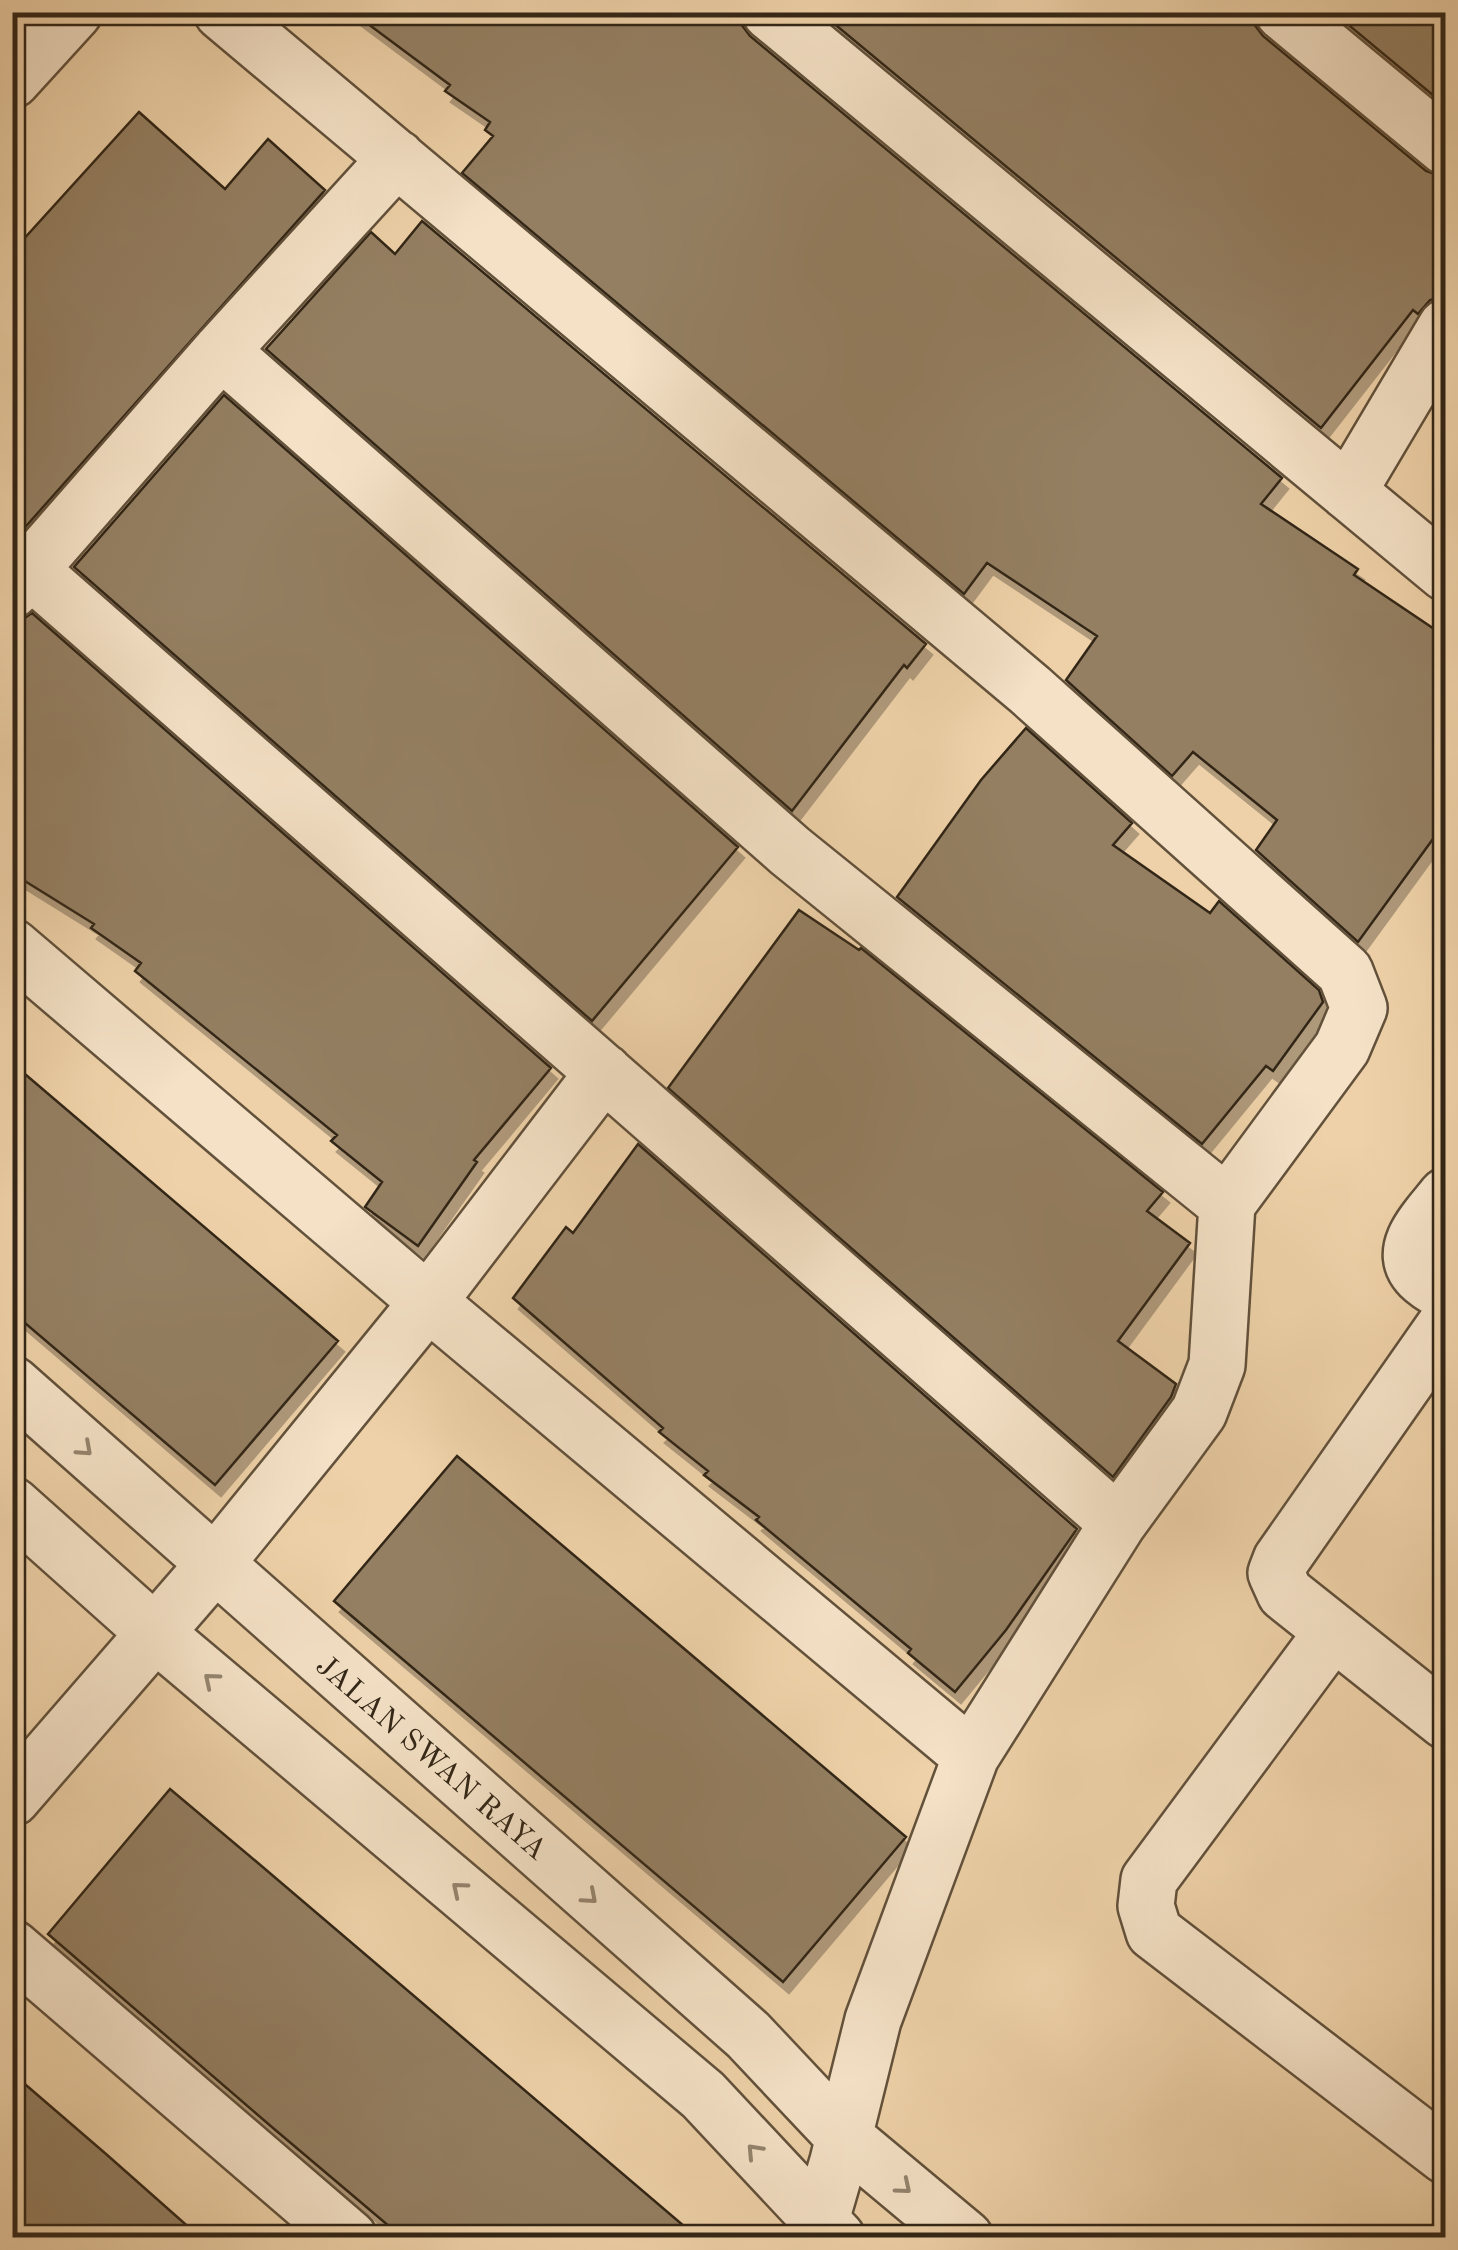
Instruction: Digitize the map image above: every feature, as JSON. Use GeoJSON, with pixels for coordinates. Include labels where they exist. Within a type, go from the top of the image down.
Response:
{"type":"FeatureCollection","features":[{"type":"Feature","properties":{"kind":"street"},"geometry":{"type":"LineString","coordinates":[[12,80],[74,12]]}},
{"type":"Feature","properties":{"kind":"street"},"geometry":{"type":"LineString","coordinates":[[222,12],[1030,690],[1345,972],[1359,1008],[1342,1048],[1227,1204],[1217,1365],[1199,1412],[1118,1523],[971,1756],[873,2020],[823,2233]]}},
{"type":"Feature","properties":{"kind":"street"},"geometry":{"type":"LineString","coordinates":[[770,12],[1446,573]]}},
{"type":"Feature","properties":{"kind":"street"},"geometry":{"type":"LineString","coordinates":[[1283,12],[1446,147]]}},
{"type":"Feature","properties":{"kind":"street"},"geometry":{"type":"LineString","coordinates":[[398,158],[21,580],[604,1072],[1118,1523]]}},
{"type":"Feature","properties":{"kind":"street"},"geometry":{"type":"LineString","coordinates":[[1348,492],[1446,328]]}},
{"type":"Feature","properties":{"kind":"street"},"geometry":{"type":"LineString","coordinates":[[221,352],[790,850],[1227,1204]]}},
{"type":"Feature","properties":{"kind":"street"},"geometry":{"type":"LineString","coordinates":[[12,946],[428,1302],[971,1756]]}},
{"type":"Feature","properties":{"kind":"street"},"geometry":{"type":"LineString","coordinates":[[12,1798],[214,1565],[428,1302],[604,1072]]}},
{"type":"Feature","properties":{"kind":"street"},"geometry":{"type":"LineString","coordinates":[[1446,1196],[1415,1236],[1411,1258],[1418,1274],[1446,1294]]}},
{"type":"Feature","properties":{"kind":"street"},"geometry":{"type":"LineString","coordinates":[[1446,1324],[1280,1560],[1276,1573],[1285,1593],[1446,1721]]}},
{"type":"Feature","properties":{"kind":"street","name":"JALAN SWAN RAYA"},"geometry":{"type":"LineString","coordinates":[[12,1384],[748,2035],[844,2137],[965,2238]]}},
{"type":"Feature","properties":{"kind":"street"},"geometry":{"type":"LineString","coordinates":[[12,1506],[154,1632],[703,2095],[823,2233]]}},
{"type":"Feature","properties":{"kind":"street"},"geometry":{"type":"LineString","coordinates":[[1332,1633],[1149,1880],[1146,1906],[1154,1932],[1446,2156]]}},
{"type":"Feature","properties":{"kind":"street"},"geometry":{"type":"LineString","coordinates":[[12,1948],[349,2238]]}},
{"type":"Feature","properties":{"kind":"building"},"geometry":{"type":"Polygon","coordinates":[[[352,12],[740,12],[741,24],[750,36],[1282,478],[1261,504],[1358,569],[1354,575],[1446,637],[1446,821],[1358,942],[1256,850],[1277,820],[1193,752],[1172,776],[1066,680],[1097,636],[987,563],[964,594],[462,173],[493,136],[485,130],[490,122],[445,91],[450,85],[352,12]]]}},
{"type":"Feature","properties":{"kind":"building"},"geometry":{"type":"Polygon","coordinates":[[[820,12],[1253,12],[1254,24],[1263,36],[1426,171],[1446,178],[1446,287],[1418,314],[1413,310],[1321,428],[820,12]]]}},
{"type":"Feature","properties":{"kind":"building"},"geometry":{"type":"Polygon","coordinates":[[[1333,12],[1446,12],[1446,106],[1333,12]]]}},
{"type":"Feature","properties":{"kind":"building"},"geometry":{"type":"Polygon","coordinates":[[[139,112],[225,189],[268,139],[325,190],[12,542],[12,252],[139,112]]]}},
{"type":"Feature","properties":{"kind":"building"},"geometry":{"type":"Polygon","coordinates":[[[422,221],[926,644],[907,668],[904,665],[792,811],[266,349],[371,232],[395,254],[422,221]]]}},
{"type":"Feature","properties":{"kind":"building"},"geometry":{"type":"Polygon","coordinates":[[[224,395],[738,847],[592,1021],[74,567],[224,395]]]}},
{"type":"Feature","properties":{"kind":"building"},"geometry":{"type":"Polygon","coordinates":[[[32,613],[551,1068],[474,1160],[477,1162],[418,1246],[365,1207],[382,1182],[331,1141],[337,1135],[135,971],[141,963],[91,928],[94,924],[12,873],[12,620],[32,613]]]}},
{"type":"Feature","properties":{"kind":"building"},"geometry":{"type":"Polygon","coordinates":[[[1026,728],[1132,823],[1113,845],[1210,913],[1219,901],[1319,990],[1323,1002],[1273,1071],[1266,1066],[1202,1144],[897,897],[981,780],[1026,728]]]}},
{"type":"Feature","properties":{"kind":"building"},"geometry":{"type":"Polygon","coordinates":[[[799,910],[861,948],[1163,1192],[1147,1211],[1190,1243],[1118,1341],[1176,1384],[1171,1397],[1113,1477],[668,1088],[799,910]]]}},
{"type":"Feature","properties":{"kind":"building"},"geometry":{"type":"Polygon","coordinates":[[[12,1063],[338,1341],[215,1485],[12,1312],[12,1063]]]}},
{"type":"Feature","properties":{"kind":"building"},"geometry":{"type":"Polygon","coordinates":[[[638,1144],[1077,1529],[1006,1630],[955,1692],[908,1653],[911,1649],[756,1520],[759,1517],[704,1475],[708,1471],[659,1432],[663,1428],[513,1298],[566,1227],[573,1233],[638,1144]]]}},
{"type":"Feature","properties":{"kind":"building"},"geometry":{"type":"Polygon","coordinates":[[[457,1456],[906,1837],[783,1982],[334,1601],[457,1456]]]}},
{"type":"Feature","properties":{"kind":"building"},"geometry":{"type":"Polygon","coordinates":[[[170,1789],[698,2238],[403,2238],[273,2128],[48,1934],[170,1789]]]}},
{"type":"Feature","properties":{"kind":"building"},"geometry":{"type":"Polygon","coordinates":[[[12,2073],[106,2154],[201,2238],[12,2238],[12,2073]]]}}]}
